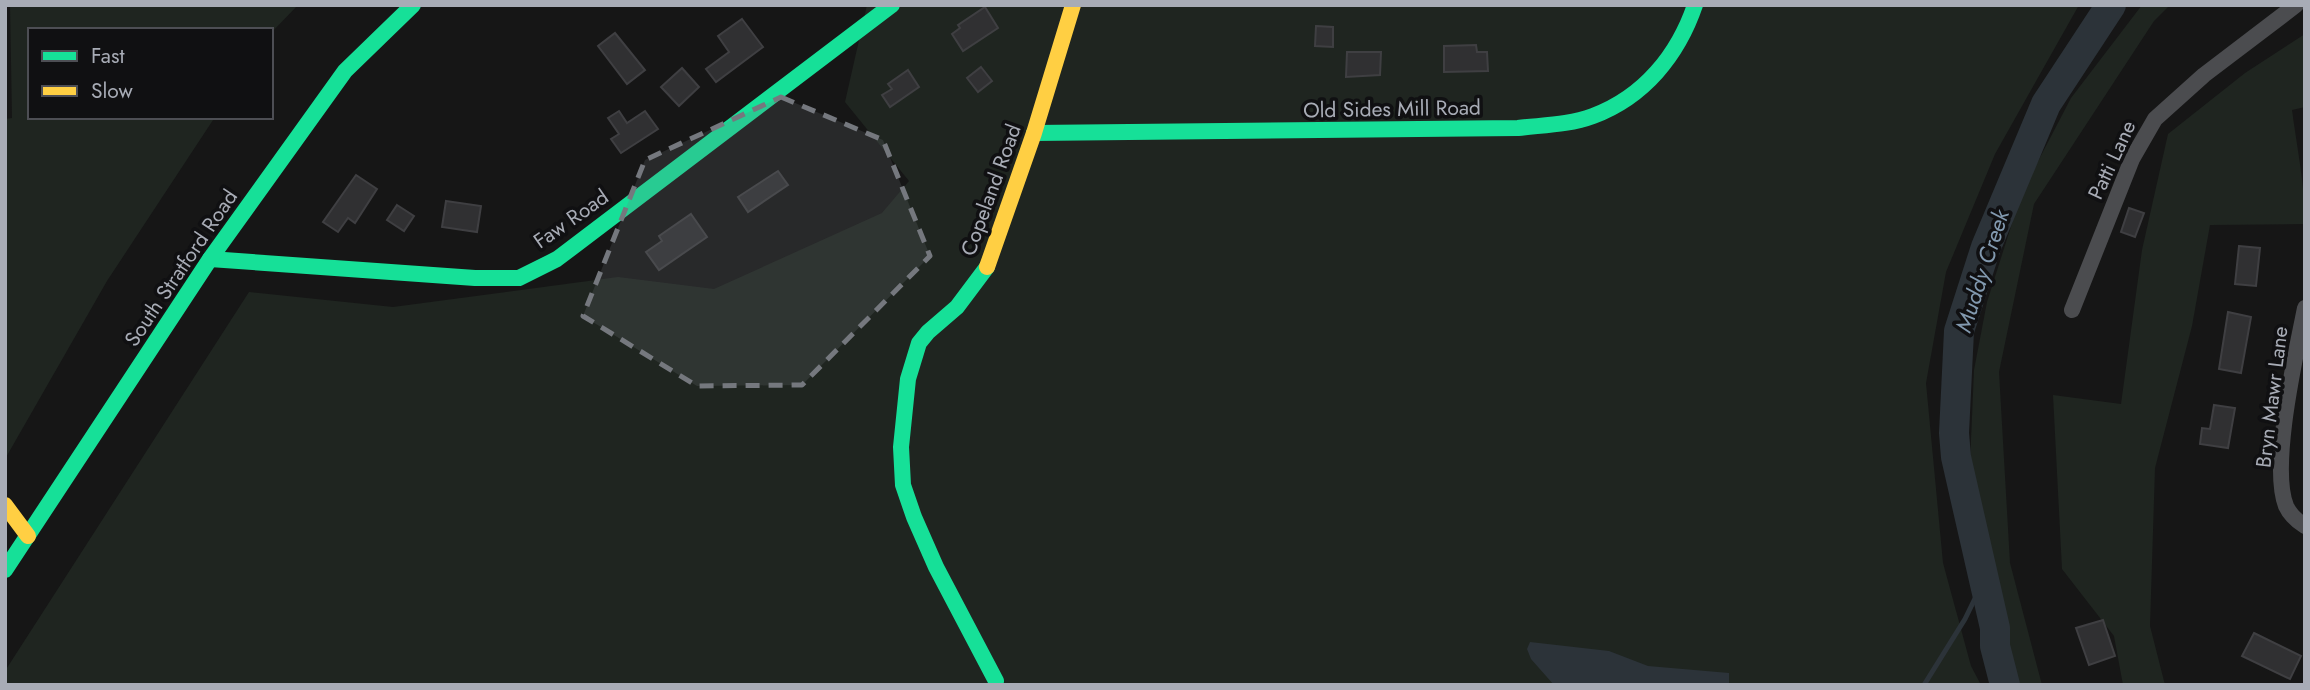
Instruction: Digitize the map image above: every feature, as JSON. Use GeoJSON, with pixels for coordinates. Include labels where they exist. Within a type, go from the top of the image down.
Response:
{"type":"FeatureCollection","features":[{"type":"Feature","properties":{"kind":"street","name":"South Stratford Road"},"geometry":{"type":"LineString","coordinates":[[5,570],[210,259],[345,71],[413,5]]}},
{"type":"Feature","properties":{"kind":"street","name":"Faw Road"},"geometry":{"type":"LineString","coordinates":[[210,259],[475,278],[519,278],[557,259],[892,5]]}},
{"type":"Feature","properties":{"kind":"street","name":"Copeland Road"},"geometry":{"type":"LineString","coordinates":[[996,681],[936,567],[903,485],[901,447],[908,379],[916,350],[928,332],[957,307],[985,272],[1034,133],[1073,5]]}},
{"type":"Feature","properties":{"kind":"street","name":"Old Sides Mill Road"},"geometry":{"type":"LineString","coordinates":[[1034,133],[1492,128],[1563,123],[1592,116],[1620,103],[1647,83],[1670,58],[1682,39],[1695,5]]}},
{"type":"Feature","properties":{"kind":"street","name":"Patti Lane"},"geometry":{"type":"LineString","coordinates":[[2072,310],[2132,159],[2155,119],[2204,75],[2296,5]]}},
{"type":"Feature","properties":{"kind":"street","name":"Bryn Mawr Lane"},"geometry":{"type":"LineString","coordinates":[[2305,308],[2291,382],[2281,473],[2287,508],[2305,526]]}},
{"type":"Feature","properties":{"kind":"street"},"geometry":{"type":"LineString","coordinates":[[5,505],[27,536]]}},
{"type":"Feature","properties":{"kind":"highlighted area"},"geometry":{"type":"Polygon","coordinates":[[[781,97],[883,140],[930,256],[802,385],[697,386],[583,316],[645,160],[781,97]]]}},
{"type":"Feature","properties":{"kind":"shaded area"},"geometry":{"type":"Polygon","coordinates":[[[10,5],[298,5],[273,31],[273,28],[28,28],[28,119],[214,119],[107,281],[5,459],[5,119],[12,118],[10,5]]]}},
{"type":"Feature","properties":{"kind":"shaded area"},"geometry":{"type":"Polygon","coordinates":[[[867,5],[2079,5],[1995,154],[1946,272],[1926,383],[1943,563],[1971,666],[1981,685],[5,685],[5,671],[249,292],[393,307],[618,277],[714,289],[882,213],[909,181],[845,102],[867,5]]]}},
{"type":"Feature","properties":{"kind":"shaded area"},"geometry":{"type":"Polygon","coordinates":[[[2142,5],[2170,5],[2154,21],[2034,204],[1999,372],[2010,563],[2042,685],[2014,685],[1970,463],[1974,370],[1987,302],[2022,192],[2071,98],[2142,5]]]}},
{"type":"Feature","properties":{"kind":"shaded area"},"geometry":{"type":"Polygon","coordinates":[[[2305,34],[2305,107],[2292,110],[2305,224],[2210,225],[2192,326],[2155,468],[2150,626],[2165,685],[2123,685],[2114,636],[2062,569],[2053,395],[2121,404],[2142,250],[2168,134],[2245,73],[2305,34]]]}},
{"type":"Feature","properties":{"kind":"shaded area"},"geometry":{"type":"Polygon","coordinates":[[[1530,642],[1609,651],[1648,666],[1729,673],[1729,685],[1554,685],[1531,659],[1527,649],[1530,642]]]}},
{"type":"Feature","properties":{"kind":"building"},"geometry":{"type":"Polygon","coordinates":[[[985,7],[998,28],[963,51],[952,34],[960,28],[958,25],[985,7]]]}},
{"type":"Feature","properties":{"kind":"building"},"geometry":{"type":"Polygon","coordinates":[[[742,19],[763,47],[716,82],[706,69],[729,52],[718,36],[742,19]]]}},
{"type":"Feature","properties":{"kind":"building"},"geometry":{"type":"Polygon","coordinates":[[[1316,26],[1333,27],[1333,47],[1315,46],[1316,26]]]}},
{"type":"Feature","properties":{"kind":"building"},"geometry":{"type":"Polygon","coordinates":[[[615,33],[645,70],[627,84],[598,46],[615,33]]]}},
{"type":"Feature","properties":{"kind":"building"},"geometry":{"type":"Polygon","coordinates":[[[1476,45],[1477,52],[1487,52],[1488,71],[1444,72],[1444,46],[1476,45]]]}},
{"type":"Feature","properties":{"kind":"building"},"geometry":{"type":"Polygon","coordinates":[[[1347,52],[1381,52],[1380,75],[1346,77],[1347,52]]]}},
{"type":"Feature","properties":{"kind":"building"},"geometry":{"type":"Polygon","coordinates":[[[981,67],[992,81],[978,92],[967,78],[981,67]]]}},
{"type":"Feature","properties":{"kind":"building"},"geometry":{"type":"Polygon","coordinates":[[[682,68],[699,87],[679,106],[661,87],[682,68]]]}},
{"type":"Feature","properties":{"kind":"building"},"geometry":{"type":"Polygon","coordinates":[[[908,70],[919,87],[890,107],[882,95],[892,89],[888,84],[908,70]]]}},
{"type":"Feature","properties":{"kind":"building"},"geometry":{"type":"Polygon","coordinates":[[[619,111],[627,123],[645,111],[658,129],[621,153],[611,139],[619,134],[608,118],[619,111]]]}},
{"type":"Feature","properties":{"kind":"building"},"geometry":{"type":"Polygon","coordinates":[[[778,171],[788,185],[748,212],[738,197],[778,171]]]}},
{"type":"Feature","properties":{"kind":"building"},"geometry":{"type":"Polygon","coordinates":[[[356,175],[377,189],[355,223],[348,218],[338,232],[323,222],[356,175]]]}},
{"type":"Feature","properties":{"kind":"building"},"geometry":{"type":"Polygon","coordinates":[[[446,201],[481,206],[477,232],[442,227],[446,201]]]}},
{"type":"Feature","properties":{"kind":"building"},"geometry":{"type":"Polygon","coordinates":[[[397,205],[414,216],[404,231],[387,220],[397,205]]]}},
{"type":"Feature","properties":{"kind":"building"},"geometry":{"type":"Polygon","coordinates":[[[2129,208],[2144,213],[2135,237],[2121,232],[2129,208]]]}},
{"type":"Feature","properties":{"kind":"building"},"geometry":{"type":"Polygon","coordinates":[[[691,214],[707,237],[659,270],[646,252],[662,241],[659,236],[691,214]]]}},
{"type":"Feature","properties":{"kind":"building"},"geometry":{"type":"Polygon","coordinates":[[[2239,246],[2260,248],[2256,286],[2235,284],[2239,246]]]}},
{"type":"Feature","properties":{"kind":"building"},"geometry":{"type":"Polygon","coordinates":[[[2228,312],[2251,317],[2241,373],[2219,369],[2228,312]]]}},
{"type":"Feature","properties":{"kind":"building"},"geometry":{"type":"Polygon","coordinates":[[[2214,405],[2235,408],[2228,448],[2200,444],[2202,428],[2210,429],[2214,405]]]}},
{"type":"Feature","properties":{"kind":"building"},"geometry":{"type":"Polygon","coordinates":[[[2103,620],[2115,656],[2089,665],[2076,628],[2103,620]]]}},
{"type":"Feature","properties":{"kind":"building"},"geometry":{"type":"Polygon","coordinates":[[[2254,633],[2301,656],[2290,679],[2242,656],[2254,633]]]}},
{"type":"Feature","properties":{"kind":"waterway","name":"Muddy Creek"},"geometry":{"type":"LineString","coordinates":[[2005,685],[1995,646],[1995,628],[1956,457],[1954,433],[1959,331],[1986,247],[2046,104],[2111,5]]}},
{"type":"Feature","properties":{"kind":"waterway"},"geometry":{"type":"LineString","coordinates":[[1924,685],[1965,619],[1983,582]]}},
{"type":"Feature","properties":{"kind":"traffic: fast"},"geometry":{"type":"LineString","coordinates":[[5,570],[210,259],[345,71],[413,5]]}},
{"type":"Feature","properties":{"kind":"traffic: fast"},"geometry":{"type":"LineString","coordinates":[[210,259],[475,278],[519,278],[557,259],[892,5]]}},
{"type":"Feature","properties":{"kind":"traffic: fast"},"geometry":{"type":"LineString","coordinates":[[1034,133],[1518,128],[1575,121],[1611,108],[1643,86],[1669,57],[1695,5]]}},
{"type":"Feature","properties":{"kind":"traffic: fast"},"geometry":{"type":"LineString","coordinates":[[987,267],[957,307],[919,343],[908,379],[901,447],[903,485],[914,517],[936,567],[996,681]]}},
{"type":"Feature","properties":{"kind":"traffic: slow"},"geometry":{"type":"LineString","coordinates":[[987,267],[1034,133],[1073,5]]}},
{"type":"Feature","properties":{"kind":"traffic: slow"},"geometry":{"type":"LineString","coordinates":[[5,505],[28,536]]}}]}
